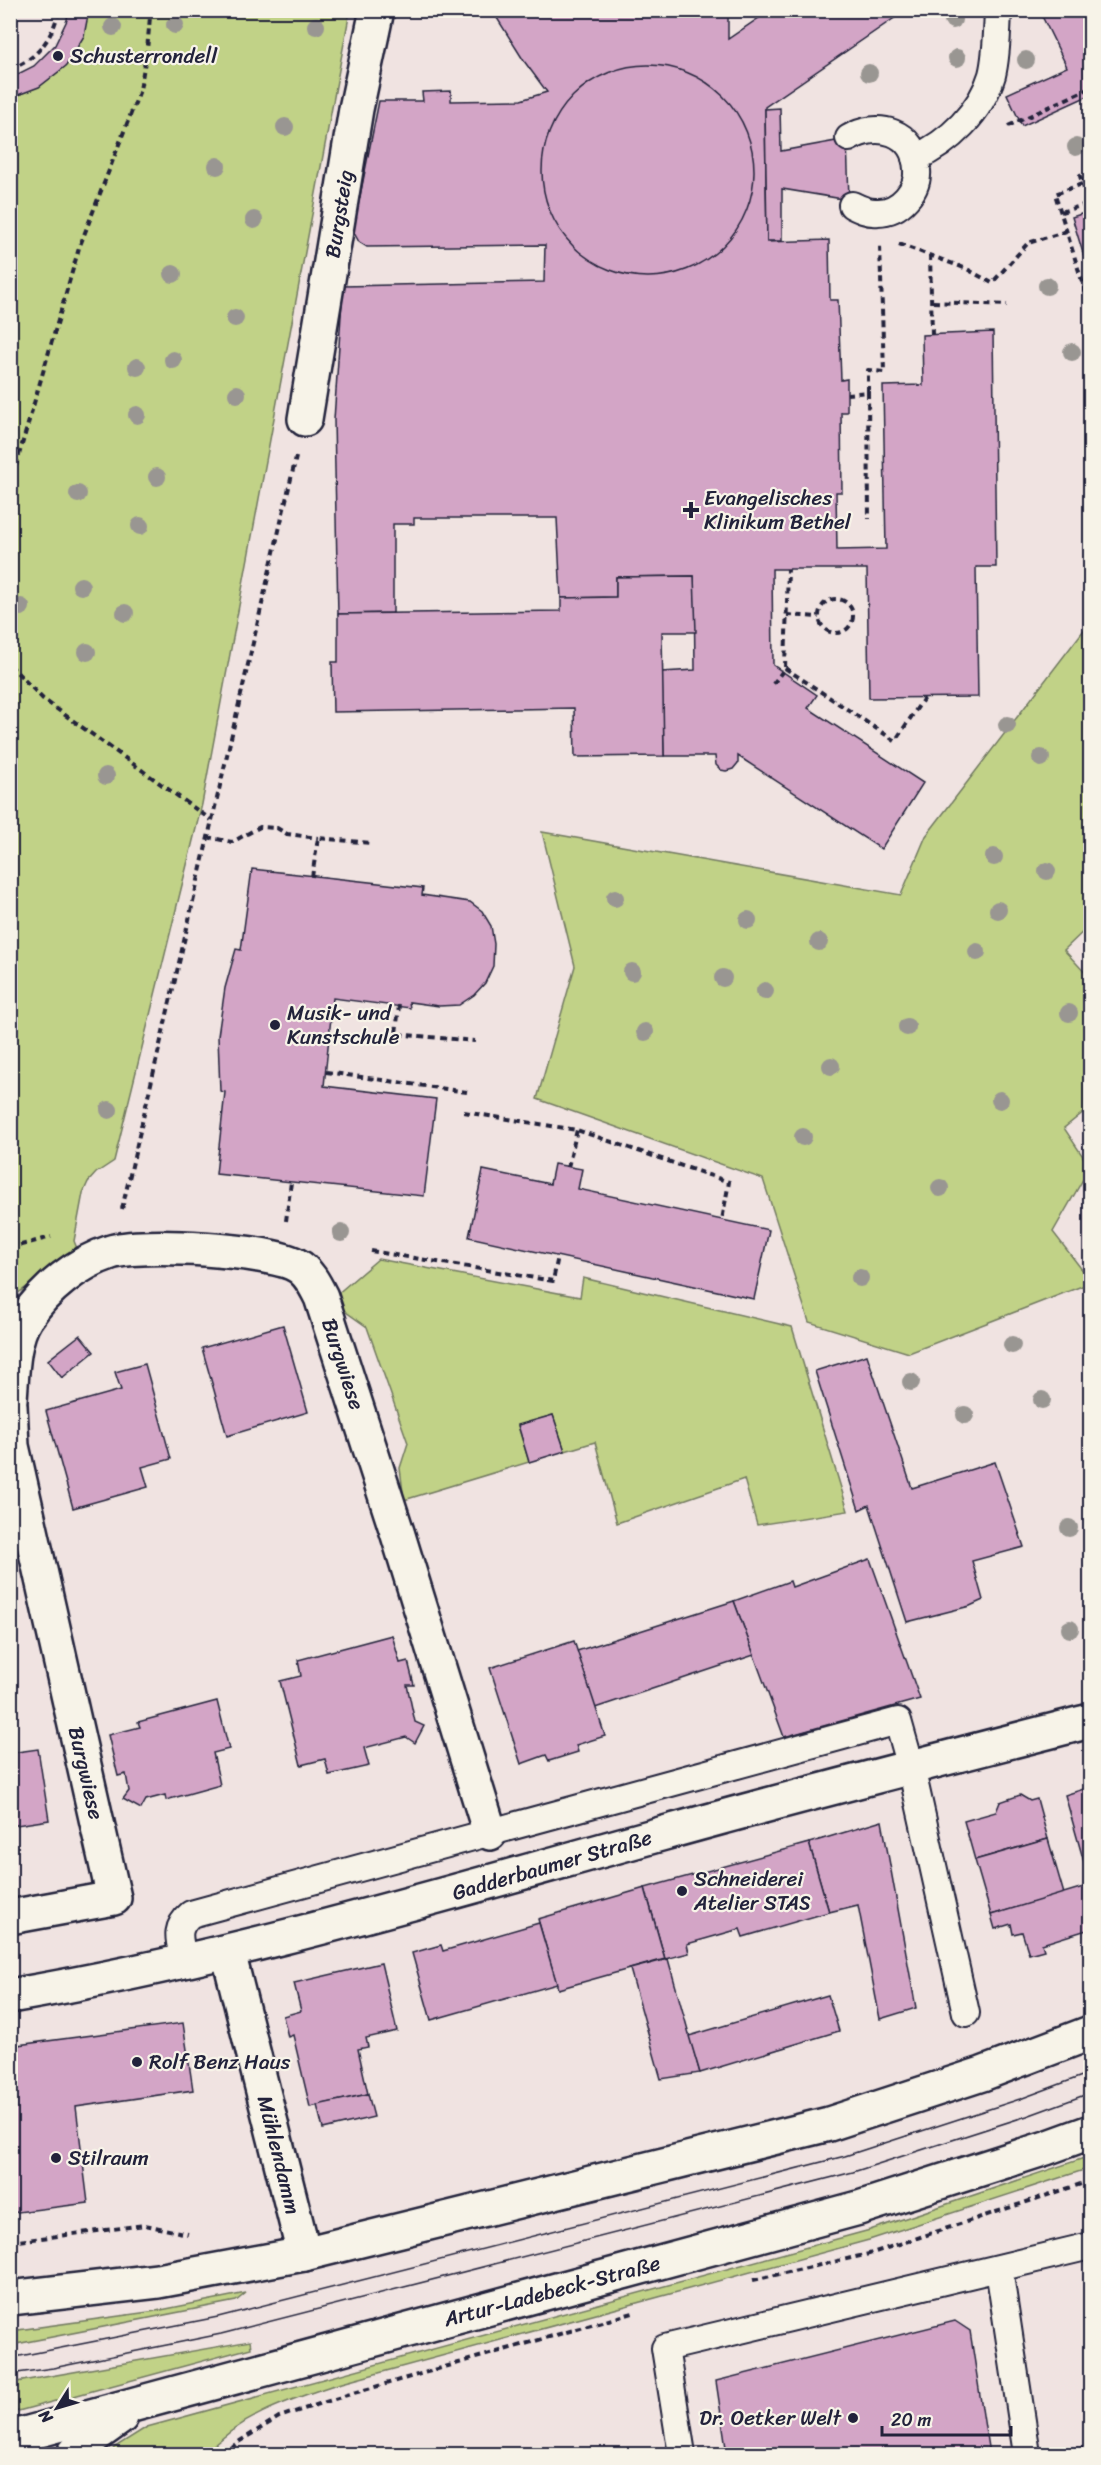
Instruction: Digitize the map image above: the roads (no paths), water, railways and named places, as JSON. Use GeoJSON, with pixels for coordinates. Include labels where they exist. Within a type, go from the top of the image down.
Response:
{"type":"FeatureCollection","features":[{"type":"Feature","properties":{"kind":"street","name":"Burgsteig"},"geometry":{"type":"LineString","coordinates":[[305,419],[356,109],[377,10]]}},
{"type":"Feature","properties":{"kind":"street","name":"Burgwiese"},"geometry":{"type":"LineString","coordinates":[[10,1399],[17,1324],[44,1295],[76,1268],[112,1251],[197,1249],[282,1258],[299,1266],[313,1281],[321,1297],[395,1524],[490,1833]]}},
{"type":"Feature","properties":{"kind":"street","name":"Burgwiese"},"geometry":{"type":"LineString","coordinates":[[10,1405],[12,1446],[114,1898],[10,1917]]}},
{"type":"Feature","properties":{"kind":"street","name":"Gadderbaumer Straße"},"geometry":{"type":"LineString","coordinates":[[10,1996],[228,1952],[383,1913],[669,1832],[1090,1721]]}},
{"type":"Feature","properties":{"kind":"street","name":"Mühlendamm"},"geometry":{"type":"LineString","coordinates":[[228,1952],[304,2254]]}},
{"type":"Feature","properties":{"kind":"street"},"geometry":{"type":"LineString","coordinates":[[10,2298],[158,2281],[304,2254],[829,2124],[982,2074],[1090,2033]]}},
{"type":"Feature","properties":{"kind":"street","name":"Artur-Ladebeck-Straße"},"geometry":{"type":"LineString","coordinates":[[10,2438],[859,2208],[1090,2132]]}},
{"type":"Feature","properties":{"kind":"street"},"geometry":{"type":"LineString","coordinates":[[74,2454],[82,2444],[111,2423],[149,2402]]}},
{"type":"Feature","properties":{"kind":"lane"},"geometry":{"type":"LineString","coordinates":[[915,158],[935,149],[952,136],[988,86],[992,73],[998,10]]}},
{"type":"Feature","properties":{"kind":"lane"},"geometry":{"type":"LineString","coordinates":[[849,138],[867,130],[887,130],[899,136],[909,146],[918,170],[916,182],[902,203],[891,210],[864,211],[852,205]]}},
{"type":"Feature","properties":{"kind":"lane"},"geometry":{"type":"LineString","coordinates":[[184,1961],[178,1933],[182,1921],[191,1914],[898,1721],[911,1767],[966,2013]]}},
{"type":"Feature","properties":{"kind":"lane"},"geometry":{"type":"LineString","coordinates":[[682,2454],[665,2348],[1090,2246]]}},
{"type":"Feature","properties":{"kind":"lane"},"geometry":{"type":"LineString","coordinates":[[999,2269],[1027,2454]]}},
{"type":"Feature","properties":{"kind":"tram line"},"geometry":{"type":"LineString","coordinates":[[10,2358],[218,2317],[845,2156],[1020,2099],[1090,2073]]}},
{"type":"Feature","properties":{"kind":"tram line"},"geometry":{"type":"LineString","coordinates":[[10,2374],[53,2368],[221,2334],[853,2172],[1027,2116],[1090,2093]]}},
{"type":"Feature","properties":{"kind":"place","name":"Schusterrondell"},"geometry":{"type":"Point","coordinates":[58,56]}},
{"type":"Feature","properties":{"kind":"place","name":"Evangelisches Klinikum Bethel"},"geometry":{"type":"Point","coordinates":[691,510]}},
{"type":"Feature","properties":{"kind":"place","name":"Musik- und Kunstschule"},"geometry":{"type":"Point","coordinates":[275,1025]}},
{"type":"Feature","properties":{"kind":"place","name":"Schneiderei Atelier STAS"},"geometry":{"type":"Point","coordinates":[682,1891]}},
{"type":"Feature","properties":{"kind":"place","name":"Rolf Benz Haus"},"geometry":{"type":"Point","coordinates":[137,2062]}},
{"type":"Feature","properties":{"kind":"place","name":"Stilraum"},"geometry":{"type":"Point","coordinates":[56,2158]}},
{"type":"Feature","properties":{"kind":"place","name":"Dr. Oetker Welt"},"geometry":{"type":"Point","coordinates":[853,2418]}}]}
